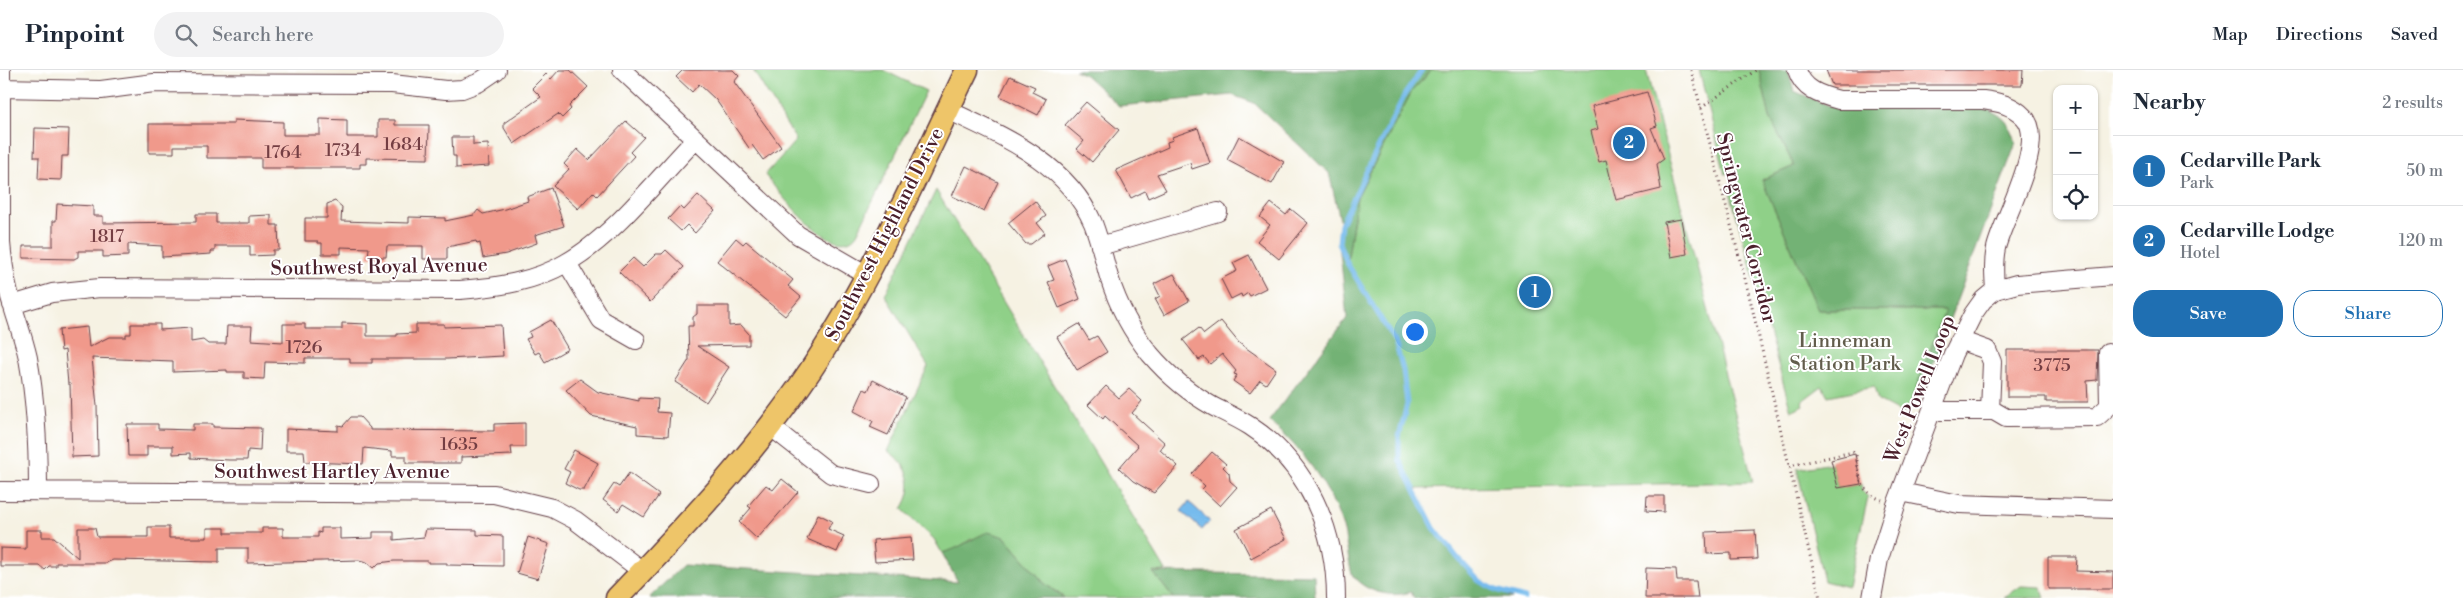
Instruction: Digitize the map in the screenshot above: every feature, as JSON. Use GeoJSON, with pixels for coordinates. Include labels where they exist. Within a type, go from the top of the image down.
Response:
{"type":"FeatureCollection","features":[{"type":"Feature","properties":{"kind":"main road","name":"Southwest Highland Drive"},"geometry":{"type":"LineString","coordinates":[[617,598],[729,476],[770,426],[810,372],[867,275],[967,70]]}},
{"type":"Feature","properties":{"kind":"street"},"geometry":{"type":"LineString","coordinates":[[2,70],[1,243],[4,269],[27,357],[35,406],[38,443],[38,490]]}},
{"type":"Feature","properties":{"kind":"street"},"geometry":{"type":"LineString","coordinates":[[1,88],[101,90],[154,82],[392,84],[446,90],[462,89],[478,82],[496,70]]}},
{"type":"Feature","properties":{"kind":"street"},"geometry":{"type":"LineString","coordinates":[[622,70],[694,140],[798,236],[867,275]]}},
{"type":"Feature","properties":{"kind":"street"},"geometry":{"type":"LineString","coordinates":[[1797,70],[1799,78],[1808,88],[1820,95],[1839,100],[1982,100],[2001,103],[2016,110],[2026,118],[2032,134],[2031,152],[1997,246],[1993,266],[1996,290]]}},
{"type":"Feature","properties":{"kind":"street"},"geometry":{"type":"LineString","coordinates":[[948,110],[1018,144],[1055,171],[1072,190],[1093,224],[1120,304],[1150,354],[1179,383],[1196,396],[1260,434],[1298,472],[1317,506],[1329,535],[1334,560],[1336,598]]}},
{"type":"Feature","properties":{"kind":"street","name":"Southwest Royal Avenue"},"geometry":{"type":"LineString","coordinates":[[12,305],[52,294],[92,288],[476,289],[520,282],[567,263],[610,229],[694,140]]}},
{"type":"Feature","properties":{"kind":"street"},"geometry":{"type":"LineString","coordinates":[[1100,246],[1218,212]]}},
{"type":"Feature","properties":{"kind":"street"},"geometry":{"type":"LineString","coordinates":[[567,263],[600,320],[636,340]]}},
{"type":"Feature","properties":{"kind":"street","name":"West Powell Loop"},"geometry":{"type":"LineString","coordinates":[[1872,598],[1880,559],[1898,498],[1959,340],[1983,300],[1996,290],[2017,284],[2113,276]]}},
{"type":"Feature","properties":{"kind":"street"},"geometry":{"type":"LineString","coordinates":[[1959,340],[1987,350],[1992,362],[1990,411]]}},
{"type":"Feature","properties":{"kind":"street"},"geometry":{"type":"LineString","coordinates":[[1932,410],[1990,411],[2006,418],[2098,417],[2109,406],[2108,353]]}},
{"type":"Feature","properties":{"kind":"street"},"geometry":{"type":"LineString","coordinates":[[770,426],[831,474],[872,484]]}},
{"type":"Feature","properties":{"kind":"street","name":"Southwest Hartley Avenue"},"geometry":{"type":"LineString","coordinates":[[0,491],[494,494],[552,508],[575,520],[642,571]]}},
{"type":"Feature","properties":{"kind":"street"},"geometry":{"type":"LineString","coordinates":[[1898,498],[1959,504],[2113,509]]}},
{"type":"Feature","properties":{"kind":"path","name":"Springwater Corridor"},"geometry":{"type":"LineString","coordinates":[[1691,70],[1751,303],[1820,598]]}},
{"type":"Feature","properties":{"kind":"path"},"geometry":{"type":"LineString","coordinates":[[1701,108],[1756,70]]}},
{"type":"Feature","properties":{"kind":"path"},"geometry":{"type":"LineString","coordinates":[[1789,466],[1853,452],[1856,455],[1861,481],[1866,493],[1898,498]]}},
{"type":"Feature","properties":{"kind":"green space"},"geometry":{"type":"Polygon","coordinates":[[[753,70],[883,70],[926,91],[857,234],[847,241],[835,241],[822,234],[794,209],[765,175],[796,140],[753,70]]]}},
{"type":"Feature","properties":{"kind":"green space"},"geometry":{"type":"Polygon","coordinates":[[[1075,70],[1432,70],[1412,91],[1357,197],[1347,263],[1395,342],[1403,370],[1407,404],[1399,437],[1399,459],[1434,528],[1457,557],[1479,581],[1512,598],[1414,598],[1411,592],[1404,594],[1380,593],[1358,582],[1352,573],[1344,531],[1332,499],[1305,457],[1269,421],[1347,318],[1339,243],[1341,224],[1329,173],[1254,103],[1232,95],[1119,106],[1085,75],[1075,70]]]}},
{"type":"Feature","properties":{"kind":"green space"},"geometry":{"type":"Polygon","coordinates":[[[1432,70],[1646,70],[1753,482],[1415,489],[1399,459],[1399,437],[1407,404],[1395,342],[1347,263],[1357,197],[1412,91],[1432,70]]]}},
{"type":"Feature","properties":{"kind":"green space","name":"Linneman Station Park"},"geometry":{"type":"Polygon","coordinates":[[[1699,70],[1759,70],[1770,117],[1794,166],[1762,180],[1818,310],[1946,310],[1911,401],[1903,414],[1878,401],[1874,387],[1828,396],[1822,386],[1802,401],[1804,405],[1791,411],[1728,185],[1739,180],[1736,172],[1725,174],[1699,70]]]}},
{"type":"Feature","properties":{"kind":"green space"},"geometry":{"type":"Polygon","coordinates":[[[1759,70],[1788,70],[1794,91],[1837,109],[1983,108],[2000,116],[2012,130],[2016,143],[1919,401],[1911,401],[1945,310],[1818,310],[1762,180],[1794,166],[1770,117],[1759,70]]]}},
{"type":"Feature","properties":{"kind":"green space"},"geometry":{"type":"Polygon","coordinates":[[[936,190],[1166,571],[1153,572],[1173,598],[1065,598],[1044,583],[1005,537],[971,539],[955,550],[942,553],[934,539],[902,509],[907,500],[910,484],[906,469],[888,451],[928,366],[885,295],[936,190]]]}},
{"type":"Feature","properties":{"kind":"green space"},"geometry":{"type":"Polygon","coordinates":[[[1832,463],[1838,488],[1861,484],[1862,491],[1868,497],[1848,587],[1824,581],[1797,469],[1832,463]]]}},
{"type":"Feature","properties":{"kind":"green space"},"geometry":{"type":"Polygon","coordinates":[[[988,532],[1005,537],[1044,583],[1064,598],[649,598],[683,565],[958,582],[942,553],[988,532]]]}},
{"type":"Feature","properties":{"kind":"green space"},"geometry":{"type":"Polygon","coordinates":[[[1153,572],[1314,575],[1315,598],[1173,598],[1153,572]]]}},
{"type":"Feature","properties":{"kind":"green space"},"geometry":{"type":"Polygon","coordinates":[[[2021,586],[2041,587],[2045,598],[2004,598],[2021,586]]]}},
{"type":"Feature","properties":{"kind":"water"},"geometry":{"type":"Polygon","coordinates":[[[1189,502],[1210,521],[1202,530],[1181,511],[1189,502]]]}},
{"type":"Feature","properties":{"kind":"building"},"geometry":{"type":"Polygon","coordinates":[[[559,70],[570,70],[588,87],[569,106],[571,109],[562,118],[558,114],[514,144],[504,128],[504,123],[541,97],[532,88],[546,74],[551,79],[559,70]]]}},
{"type":"Feature","properties":{"kind":"building"},"geometry":{"type":"Polygon","coordinates":[[[683,70],[733,70],[739,76],[734,82],[781,147],[763,160],[752,145],[749,148],[716,100],[699,84],[692,92],[676,77],[683,70]]]}},
{"type":"Feature","properties":{"kind":"building"},"geometry":{"type":"Polygon","coordinates":[[[1826,70],[2023,70],[2022,85],[1832,85],[1826,70]]]}},
{"type":"Feature","properties":{"kind":"building"},"geometry":{"type":"Polygon","coordinates":[[[1010,76],[1035,87],[1032,92],[1046,99],[1038,115],[1000,96],[1010,76]]]}},
{"type":"Feature","properties":{"kind":"building"},"geometry":{"type":"Polygon","coordinates":[[[1647,92],[1657,126],[1651,128],[1664,159],[1657,164],[1661,189],[1616,200],[1606,160],[1599,162],[1591,131],[1598,129],[1592,106],[1647,92]]]}},
{"type":"Feature","properties":{"kind":"building"},"geometry":{"type":"Polygon","coordinates":[[[1086,102],[1119,130],[1092,162],[1077,149],[1084,141],[1065,125],[1086,102]]]}},
{"type":"Feature","properties":{"kind":"building"},"geometry":{"type":"Polygon","coordinates":[[[320,119],[347,120],[347,137],[378,137],[378,120],[395,120],[395,125],[429,125],[428,159],[366,158],[366,164],[360,164],[360,168],[261,168],[261,158],[207,158],[207,146],[174,146],[174,153],[149,153],[149,124],[234,124],[234,120],[283,122],[283,135],[320,135],[320,119]]]}},
{"type":"Feature","properties":{"kind":"building"},"geometry":{"type":"Polygon","coordinates":[[[626,121],[644,137],[630,152],[634,156],[597,196],[593,192],[578,209],[553,186],[569,169],[564,164],[577,149],[589,160],[626,121]]]}},
{"type":"Feature","properties":{"kind":"building"},"geometry":{"type":"Polygon","coordinates":[[[35,128],[69,129],[68,156],[62,156],[61,180],[38,179],[39,157],[34,157],[35,128]]]}},
{"type":"Feature","properties":{"kind":"building"},"geometry":{"type":"Polygon","coordinates":[[[1198,128],[1210,163],[1192,169],[1190,163],[1157,174],[1166,190],[1148,198],[1145,191],[1131,198],[1116,170],[1168,147],[1167,142],[1173,140],[1172,137],[1198,128]]]}},
{"type":"Feature","properties":{"kind":"building"},"geometry":{"type":"Polygon","coordinates":[[[1239,136],[1284,162],[1272,184],[1227,160],[1239,136]]]}},
{"type":"Feature","properties":{"kind":"building"},"geometry":{"type":"Polygon","coordinates":[[[452,137],[473,137],[473,145],[488,144],[489,166],[456,168],[456,156],[453,156],[452,137]]]}},
{"type":"Feature","properties":{"kind":"building"},"geometry":{"type":"Polygon","coordinates":[[[966,166],[998,182],[984,211],[952,196],[966,166]]]}},
{"type":"Feature","properties":{"kind":"building"},"geometry":{"type":"Polygon","coordinates":[[[551,188],[564,226],[535,235],[537,243],[506,254],[483,258],[480,243],[477,244],[476,241],[447,247],[447,259],[423,259],[423,246],[387,246],[386,257],[368,257],[369,248],[341,247],[341,254],[322,254],[322,243],[318,243],[318,241],[305,241],[305,218],[327,218],[327,204],[335,201],[342,207],[341,221],[409,223],[409,217],[445,218],[445,221],[474,215],[478,210],[483,214],[505,209],[528,201],[527,197],[551,188]]]}},
{"type":"Feature","properties":{"kind":"building"},"geometry":{"type":"Polygon","coordinates":[[[698,195],[715,211],[695,233],[687,225],[681,231],[668,219],[680,206],[684,210],[698,195]]]}},
{"type":"Feature","properties":{"kind":"building"},"geometry":{"type":"Polygon","coordinates":[[[1035,201],[1046,216],[1037,223],[1045,233],[1031,244],[1026,244],[1008,223],[1035,201]]]}},
{"type":"Feature","properties":{"kind":"building"},"geometry":{"type":"Polygon","coordinates":[[[1271,203],[1286,215],[1291,209],[1308,223],[1279,259],[1257,241],[1270,225],[1260,217],[1271,203]]]}},
{"type":"Feature","properties":{"kind":"building"},"geometry":{"type":"Polygon","coordinates":[[[57,204],[93,206],[93,216],[103,216],[103,223],[196,222],[196,214],[216,214],[216,223],[249,223],[249,216],[271,215],[271,225],[278,225],[279,250],[273,250],[273,255],[250,256],[250,246],[215,246],[215,251],[211,251],[211,254],[162,257],[162,246],[128,244],[128,256],[103,257],[103,251],[78,251],[78,257],[74,259],[23,258],[23,246],[53,246],[53,221],[56,221],[57,204]]]}},
{"type":"Feature","properties":{"kind":"building"},"geometry":{"type":"Polygon","coordinates":[[[1681,219],[1687,254],[1671,257],[1664,222],[1681,219]]]}},
{"type":"Feature","properties":{"kind":"building"},"geometry":{"type":"Polygon","coordinates":[[[736,238],[743,244],[746,241],[793,280],[788,286],[801,297],[785,316],[717,261],[736,238]]]}},
{"type":"Feature","properties":{"kind":"building"},"geometry":{"type":"Polygon","coordinates":[[[666,250],[684,267],[650,302],[619,272],[633,258],[643,267],[656,254],[662,254],[666,250]]]}},
{"type":"Feature","properties":{"kind":"building"},"geometry":{"type":"Polygon","coordinates":[[[1249,255],[1266,288],[1250,296],[1248,293],[1242,297],[1241,294],[1231,299],[1221,279],[1237,271],[1233,263],[1249,255]]]}},
{"type":"Feature","properties":{"kind":"building"},"geometry":{"type":"Polygon","coordinates":[[[1065,259],[1080,299],[1059,308],[1048,282],[1054,280],[1048,266],[1065,259]]]}},
{"type":"Feature","properties":{"kind":"building"},"geometry":{"type":"Polygon","coordinates":[[[1174,274],[1189,301],[1164,315],[1155,299],[1160,296],[1154,284],[1174,274]]]}},
{"type":"Feature","properties":{"kind":"building"},"geometry":{"type":"Polygon","coordinates":[[[697,306],[729,306],[729,326],[741,325],[749,334],[749,345],[697,346],[729,367],[706,402],[675,382],[689,360],[688,326],[693,326],[693,317],[697,314],[697,306]]]}},
{"type":"Feature","properties":{"kind":"building"},"geometry":{"type":"Polygon","coordinates":[[[551,320],[568,349],[545,362],[539,352],[535,354],[526,339],[531,337],[529,332],[551,320]]]}},
{"type":"Feature","properties":{"kind":"building"},"geometry":{"type":"Polygon","coordinates":[[[1221,321],[1239,343],[1276,369],[1266,384],[1260,380],[1250,393],[1233,381],[1237,375],[1234,374],[1236,371],[1222,354],[1210,364],[1204,357],[1199,360],[1183,340],[1199,328],[1204,334],[1221,321]]]}},
{"type":"Feature","properties":{"kind":"building"},"geometry":{"type":"Polygon","coordinates":[[[342,323],[367,324],[367,336],[397,336],[397,334],[416,333],[416,324],[444,324],[444,327],[501,325],[503,356],[447,359],[372,359],[372,363],[350,363],[350,358],[305,358],[305,363],[265,362],[264,379],[244,378],[244,372],[227,372],[227,370],[173,372],[173,361],[92,358],[97,406],[98,456],[72,457],[70,384],[68,384],[65,350],[61,351],[59,330],[87,327],[89,347],[109,337],[126,337],[126,334],[131,334],[131,324],[160,324],[160,330],[191,328],[191,342],[203,340],[208,344],[226,344],[227,326],[252,326],[251,340],[283,342],[283,324],[305,324],[305,329],[342,329],[342,323]]]}},
{"type":"Feature","properties":{"kind":"building"},"geometry":{"type":"Polygon","coordinates":[[[1079,324],[1089,340],[1097,336],[1107,352],[1077,370],[1057,337],[1079,324]]]}},
{"type":"Feature","properties":{"kind":"building"},"geometry":{"type":"Polygon","coordinates":[[[2007,350],[2098,350],[2097,380],[2087,381],[2088,402],[2046,402],[2046,397],[2007,397],[2007,350]]]}},
{"type":"Feature","properties":{"kind":"building"},"geometry":{"type":"Polygon","coordinates":[[[580,379],[598,392],[639,401],[639,398],[658,399],[657,412],[670,413],[668,436],[637,434],[637,426],[591,416],[566,390],[580,379]]]}},
{"type":"Feature","properties":{"kind":"building"},"geometry":{"type":"Polygon","coordinates":[[[873,380],[906,397],[888,435],[870,427],[873,421],[854,411],[864,389],[868,391],[873,380]]]}},
{"type":"Feature","properties":{"kind":"building"},"geometry":{"type":"Polygon","coordinates":[[[1106,386],[1119,398],[1129,389],[1142,401],[1132,413],[1165,443],[1160,450],[1178,466],[1154,493],[1133,481],[1119,468],[1138,446],[1105,416],[1103,419],[1088,405],[1106,386]]]}},
{"type":"Feature","properties":{"kind":"building"},"geometry":{"type":"Polygon","coordinates":[[[351,417],[360,417],[370,430],[494,431],[494,424],[525,423],[525,447],[511,447],[512,455],[461,457],[461,463],[406,463],[406,456],[392,456],[392,451],[364,448],[363,464],[305,462],[304,451],[286,451],[286,429],[338,431],[338,425],[343,426],[351,417]]]}},
{"type":"Feature","properties":{"kind":"building"},"geometry":{"type":"Polygon","coordinates":[[[127,424],[158,424],[158,429],[193,430],[193,424],[213,424],[213,427],[261,428],[260,451],[248,450],[247,460],[229,460],[191,458],[191,453],[173,454],[173,446],[147,446],[147,456],[128,456],[127,424]]]}},
{"type":"Feature","properties":{"kind":"building"},"geometry":{"type":"Polygon","coordinates":[[[574,450],[598,463],[584,490],[579,490],[565,483],[570,472],[564,469],[574,450]]]}},
{"type":"Feature","properties":{"kind":"building"},"geometry":{"type":"Polygon","coordinates":[[[1212,452],[1226,464],[1223,467],[1229,473],[1230,481],[1237,487],[1220,506],[1202,489],[1205,486],[1192,474],[1212,452]]]}},
{"type":"Feature","properties":{"kind":"building"},"geometry":{"type":"Polygon","coordinates":[[[1855,454],[1861,484],[1838,488],[1831,460],[1855,454]]]}},
{"type":"Feature","properties":{"kind":"building"},"geometry":{"type":"Polygon","coordinates":[[[629,473],[659,495],[644,517],[623,504],[618,511],[603,500],[614,484],[619,487],[629,473]]]}},
{"type":"Feature","properties":{"kind":"building"},"geometry":{"type":"Polygon","coordinates":[[[782,479],[798,492],[757,539],[739,522],[751,508],[748,506],[766,485],[773,490],[782,479]]]}},
{"type":"Feature","properties":{"kind":"building"},"geometry":{"type":"Polygon","coordinates":[[[1647,496],[1664,496],[1664,512],[1646,511],[1647,496]]]}},
{"type":"Feature","properties":{"kind":"building"},"geometry":{"type":"Polygon","coordinates":[[[1271,510],[1286,539],[1251,558],[1236,529],[1271,510]]]}},
{"type":"Feature","properties":{"kind":"building"},"geometry":{"type":"Polygon","coordinates":[[[818,514],[832,521],[828,529],[844,536],[837,552],[807,539],[818,514]]]}},
{"type":"Feature","properties":{"kind":"building"},"geometry":{"type":"Polygon","coordinates":[[[148,527],[169,527],[169,538],[207,538],[207,528],[225,528],[225,533],[262,533],[262,528],[283,528],[283,537],[318,537],[318,532],[321,533],[321,528],[340,528],[340,539],[373,538],[373,532],[394,532],[394,540],[424,537],[426,529],[477,530],[477,535],[503,536],[503,566],[447,565],[447,563],[428,563],[428,561],[394,561],[379,563],[374,568],[367,562],[359,560],[248,563],[248,548],[219,548],[219,562],[112,560],[105,563],[56,563],[56,566],[49,566],[45,570],[40,566],[0,566],[0,548],[26,549],[26,530],[42,530],[42,537],[54,537],[78,558],[78,528],[95,528],[97,537],[148,537],[148,527]]]}},
{"type":"Feature","properties":{"kind":"building"},"geometry":{"type":"Polygon","coordinates":[[[1755,530],[1757,559],[1731,560],[1731,553],[1707,554],[1706,532],[1755,530]]]}},
{"type":"Feature","properties":{"kind":"building"},"geometry":{"type":"Polygon","coordinates":[[[528,537],[549,544],[538,579],[517,573],[528,537]]]}},
{"type":"Feature","properties":{"kind":"building"},"geometry":{"type":"Polygon","coordinates":[[[911,537],[913,560],[875,562],[873,540],[911,537]]]}},
{"type":"Feature","properties":{"kind":"building"},"geometry":{"type":"Polygon","coordinates":[[[2048,557],[2077,557],[2076,571],[2113,572],[2113,589],[2048,589],[2048,557]]]}},
{"type":"Feature","properties":{"kind":"building"},"geometry":{"type":"Polygon","coordinates":[[[1646,568],[1676,569],[1677,581],[1696,581],[1698,598],[1645,598],[1646,568]]]}},
{"type":"Feature","properties":{"kind":"waterway"},"geometry":{"type":"LineString","coordinates":[[1422,70],[1405,94],[1341,224],[1339,243],[1347,263],[1395,342],[1403,370],[1407,404],[1399,437],[1399,459],[1434,528],[1479,581],[1496,590],[1525,598]]}},
{"type":"Feature","properties":{"kind":"place","name":"Cedarville Lodge"},"geometry":{"type":"Point","coordinates":[1629,143]}},
{"type":"Feature","properties":{"kind":"place","name":"Cedarville Park"},"geometry":{"type":"Point","coordinates":[1535,292]}}]}
